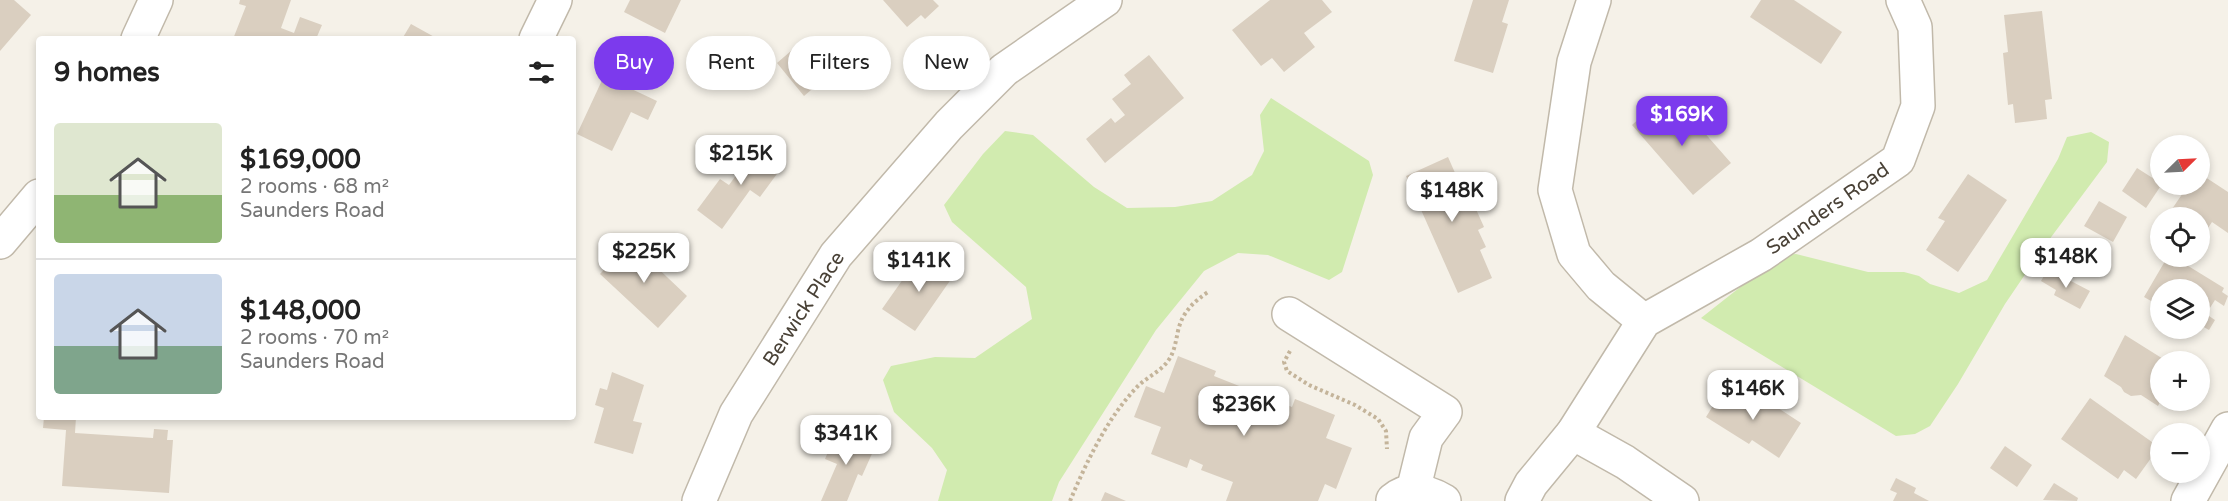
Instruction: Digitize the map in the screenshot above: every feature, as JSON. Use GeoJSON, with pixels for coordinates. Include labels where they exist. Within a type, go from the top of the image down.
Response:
{"type":"FeatureCollection","features":[{"type":"Feature","properties":{"kind":"street"},"geometry":{"type":"LineString","coordinates":[[139,36],[156,0]]}},
{"type":"Feature","properties":{"kind":"street"},"geometry":{"type":"LineString","coordinates":[[537,36],[555,0]]}},
{"type":"Feature","properties":{"kind":"street"},"geometry":{"type":"LineString","coordinates":[[1594,0],[1574,62],[1555,190],[1574,254],[1601,286],[1644,321]]}},
{"type":"Feature","properties":{"kind":"street","name":"Saunders Road"},"geometry":{"type":"LineString","coordinates":[[1522,501],[1531,484],[1573,433],[1644,321],[1761,255],[1898,160],[1918,106],[1915,27],[1903,0]]}},
{"type":"Feature","properties":{"kind":"street","name":"Berwick Place"},"geometry":{"type":"LineString","coordinates":[[699,501],[736,414],[836,255],[949,124],[1005,70],[1089,4]]}},
{"type":"Feature","properties":{"kind":"street"},"geometry":{"type":"LineString","coordinates":[[0,242],[36,200]]}},
{"type":"Feature","properties":{"kind":"street"},"geometry":{"type":"LineString","coordinates":[[1289,314],[1445,412],[1426,438],[1403,496]]}},
{"type":"Feature","properties":{"kind":"street"},"geometry":{"type":"LineString","coordinates":[[2188,501],[2228,429]]}},
{"type":"Feature","properties":{"kind":"street"},"geometry":{"type":"LineString","coordinates":[[1573,433],[1625,462],[1682,501]]}},
{"type":"Feature","properties":{"kind":"street"},"geometry":{"type":"LineString","coordinates":[[1403,496],[1430,492],[1443,501]]}},
{"type":"Feature","properties":{"kind":"path"},"geometry":{"type":"LineString","coordinates":[[1070,501],[1097,444],[1117,412],[1139,385],[1169,359],[1186,311],[1193,302],[1208,291]]}},
{"type":"Feature","properties":{"kind":"path"},"geometry":{"type":"LineString","coordinates":[[1292,347],[1284,363],[1287,371],[1309,385],[1354,405],[1378,419],[1386,431],[1388,447],[1385,458]]}},
{"type":"Feature","properties":{"kind":"green space"},"geometry":{"type":"Polygon","coordinates":[[[1271,98],[1369,161],[1373,175],[1342,272],[1329,280],[1268,255],[1238,253],[1204,271],[1156,330],[1059,482],[1052,501],[938,501],[947,470],[932,448],[894,412],[883,380],[891,366],[935,357],[975,358],[1032,319],[1026,287],[952,222],[944,205],[983,154],[1005,131],[1033,135],[1094,187],[1127,208],[1175,207],[1212,201],[1252,175],[1264,151],[1260,115],[1271,98]]]}},
{"type":"Feature","properties":{"kind":"green space"},"geometry":{"type":"Polygon","coordinates":[[[2091,132],[2109,142],[2107,162],[2043,248],[2005,304],[1958,384],[1930,426],[1915,434],[1896,436],[1701,318],[1781,255],[1796,254],[1868,272],[1904,272],[1919,276],[1930,284],[1959,293],[1987,280],[2058,159],[2067,137],[2091,132]]]}},
{"type":"Feature","properties":{"kind":"building"},"geometry":{"type":"Polygon","coordinates":[[[0,0],[14,0],[31,15],[0,51],[0,0]]]}},
{"type":"Feature","properties":{"kind":"building"},"geometry":{"type":"Polygon","coordinates":[[[240,0],[291,0],[281,28],[294,33],[300,17],[322,25],[317,36],[234,36],[246,6],[239,4],[240,0]]]}},
{"type":"Feature","properties":{"kind":"building"},"geometry":{"type":"Polygon","coordinates":[[[630,0],[681,0],[665,33],[624,12],[630,0]]]}},
{"type":"Feature","properties":{"kind":"building"},"geometry":{"type":"Polygon","coordinates":[[[883,0],[933,0],[939,6],[925,19],[921,15],[907,27],[883,0]]]}},
{"type":"Feature","properties":{"kind":"building"},"geometry":{"type":"Polygon","coordinates":[[[1270,0],[1322,0],[1332,12],[1304,33],[1315,47],[1284,72],[1272,58],[1261,66],[1232,30],[1270,0]]]}},
{"type":"Feature","properties":{"kind":"building"},"geometry":{"type":"Polygon","coordinates":[[[1473,0],[1509,0],[1502,22],[1508,24],[1493,73],[1454,61],[1473,0]]]}},
{"type":"Feature","properties":{"kind":"building"},"geometry":{"type":"Polygon","coordinates":[[[1761,0],[1794,0],[1842,32],[1821,64],[1750,17],[1761,0]]]}},
{"type":"Feature","properties":{"kind":"building"},"geometry":{"type":"Polygon","coordinates":[[[2042,11],[2052,99],[2045,100],[2047,119],[2015,123],[2013,104],[2008,105],[2003,53],[2008,52],[2004,15],[2042,11]]]}},
{"type":"Feature","properties":{"kind":"building"},"geometry":{"type":"Polygon","coordinates":[[[411,24],[433,36],[404,36],[411,24]]]}},
{"type":"Feature","properties":{"kind":"building"},"geometry":{"type":"Polygon","coordinates":[[[788,54],[788,76],[777,63],[788,54]]]}},
{"type":"Feature","properties":{"kind":"building"},"geometry":{"type":"Polygon","coordinates":[[[1149,55],[1184,98],[1105,163],[1086,139],[1111,118],[1115,123],[1125,115],[1112,99],[1131,84],[1124,75],[1149,55]]]}},
{"type":"Feature","properties":{"kind":"building"},"geometry":{"type":"Polygon","coordinates":[[[597,90],[634,90],[657,101],[648,120],[631,112],[612,151],[577,134],[597,90]]]}},
{"type":"Feature","properties":{"kind":"building"},"geometry":{"type":"Polygon","coordinates":[[[799,90],[811,90],[804,96],[799,90]]]}},
{"type":"Feature","properties":{"kind":"building"},"geometry":{"type":"Polygon","coordinates":[[[1659,101],[1678,122],[1688,114],[1731,163],[1693,195],[1632,125],[1659,101]]]}},
{"type":"Feature","properties":{"kind":"building"},"geometry":{"type":"Polygon","coordinates":[[[759,144],[785,163],[760,197],[750,190],[722,229],[697,210],[720,179],[729,185],[759,144]]]}},
{"type":"Feature","properties":{"kind":"building"},"geometry":{"type":"Polygon","coordinates":[[[1448,157],[1471,209],[1475,207],[1484,227],[1478,230],[1486,247],[1480,250],[1492,278],[1458,293],[1406,176],[1448,157]]]}},
{"type":"Feature","properties":{"kind":"building"},"geometry":{"type":"Polygon","coordinates":[[[2137,168],[2150,176],[2150,195],[2155,195],[2146,208],[2122,191],[2137,168]]]}},
{"type":"Feature","properties":{"kind":"building"},"geometry":{"type":"Polygon","coordinates":[[[1968,174],[2007,200],[1958,272],[1926,250],[1945,221],[1938,218],[1968,174]]]}},
{"type":"Feature","properties":{"kind":"building"},"geometry":{"type":"Polygon","coordinates":[[[2210,180],[2228,192],[2228,233],[2212,222],[2210,225],[2210,207],[2173,207],[2182,195],[2210,195],[2210,180]]]}},
{"type":"Feature","properties":{"kind":"building"},"geometry":{"type":"Polygon","coordinates":[[[2099,201],[2127,217],[2113,242],[2084,226],[2099,201]]]}},
{"type":"Feature","properties":{"kind":"building"},"geometry":{"type":"Polygon","coordinates":[[[630,242],[637,249],[641,244],[651,253],[647,258],[687,296],[658,328],[600,274],[630,242]]]}},
{"type":"Feature","properties":{"kind":"building"},"geometry":{"type":"Polygon","coordinates":[[[932,256],[956,272],[915,331],[882,309],[908,272],[916,278],[932,256]]]}},
{"type":"Feature","properties":{"kind":"building"},"geometry":{"type":"Polygon","coordinates":[[[2162,267],[2190,267],[2209,279],[2155,279],[2162,267]]]}},
{"type":"Feature","properties":{"kind":"building"},"geometry":{"type":"Polygon","coordinates":[[[2048,269],[2090,291],[2080,309],[2054,295],[2056,290],[2041,281],[2048,269]]]}},
{"type":"Feature","properties":{"kind":"building"},"geometry":{"type":"Polygon","coordinates":[[[2210,279],[2224,288],[2222,292],[2228,296],[2224,306],[2215,300],[2210,308],[2210,279]]]}},
{"type":"Feature","properties":{"kind":"building"},"geometry":{"type":"Polygon","coordinates":[[[2150,287],[2150,300],[2144,297],[2150,287]]]}},
{"type":"Feature","properties":{"kind":"building"},"geometry":{"type":"Polygon","coordinates":[[[2210,317],[2215,320],[2210,328],[2210,317]]]}},
{"type":"Feature","properties":{"kind":"building"},"geometry":{"type":"Polygon","coordinates":[[[2125,335],[2150,351],[2150,401],[2141,395],[2131,396],[2104,376],[2125,335]]]}},
{"type":"Feature","properties":{"kind":"building"},"geometry":{"type":"Polygon","coordinates":[[[1178,356],[1216,371],[1214,376],[1292,407],[1295,399],[1335,415],[1326,438],[1352,448],[1336,489],[1325,484],[1318,501],[1226,501],[1233,482],[1201,470],[1203,465],[1190,459],[1187,468],[1151,454],[1161,427],[1134,417],[1146,386],[1164,393],[1178,356]]]}},
{"type":"Feature","properties":{"kind":"building"},"geometry":{"type":"Polygon","coordinates":[[[612,372],[644,385],[633,421],[642,423],[633,454],[594,443],[604,408],[595,405],[600,388],[607,390],[612,372]]]}},
{"type":"Feature","properties":{"kind":"building"},"geometry":{"type":"Polygon","coordinates":[[[1727,383],[1768,409],[1772,404],[1801,423],[1779,458],[1752,440],[1749,444],[1706,417],[1727,383]]]}},
{"type":"Feature","properties":{"kind":"building"},"geometry":{"type":"Polygon","coordinates":[[[2090,398],[2150,441],[2150,460],[2136,479],[2124,470],[2118,479],[2061,439],[2090,398]]]}},
{"type":"Feature","properties":{"kind":"building"},"geometry":{"type":"Polygon","coordinates":[[[44,420],[76,420],[75,433],[153,438],[154,429],[168,430],[167,440],[173,440],[169,493],[62,486],[66,430],[43,428],[44,420]]]}},
{"type":"Feature","properties":{"kind":"building"},"geometry":{"type":"Polygon","coordinates":[[[837,431],[875,447],[862,476],[858,474],[847,501],[821,501],[837,464],[825,459],[837,431]]]}},
{"type":"Feature","properties":{"kind":"building"},"geometry":{"type":"Polygon","coordinates":[[[2005,446],[2032,465],[2017,487],[1990,468],[2005,446]]]}},
{"type":"Feature","properties":{"kind":"building"},"geometry":{"type":"Polygon","coordinates":[[[1896,478],[1916,488],[1914,493],[1929,501],[1893,501],[1897,493],[1890,490],[1896,478]]]}},
{"type":"Feature","properties":{"kind":"building"},"geometry":{"type":"Polygon","coordinates":[[[2054,483],[2078,498],[2077,501],[2043,500],[2054,483]]]}},
{"type":"Feature","properties":{"kind":"building"},"geometry":{"type":"Polygon","coordinates":[[[1105,492],[1126,501],[1101,501],[1105,492]]]}}]}
